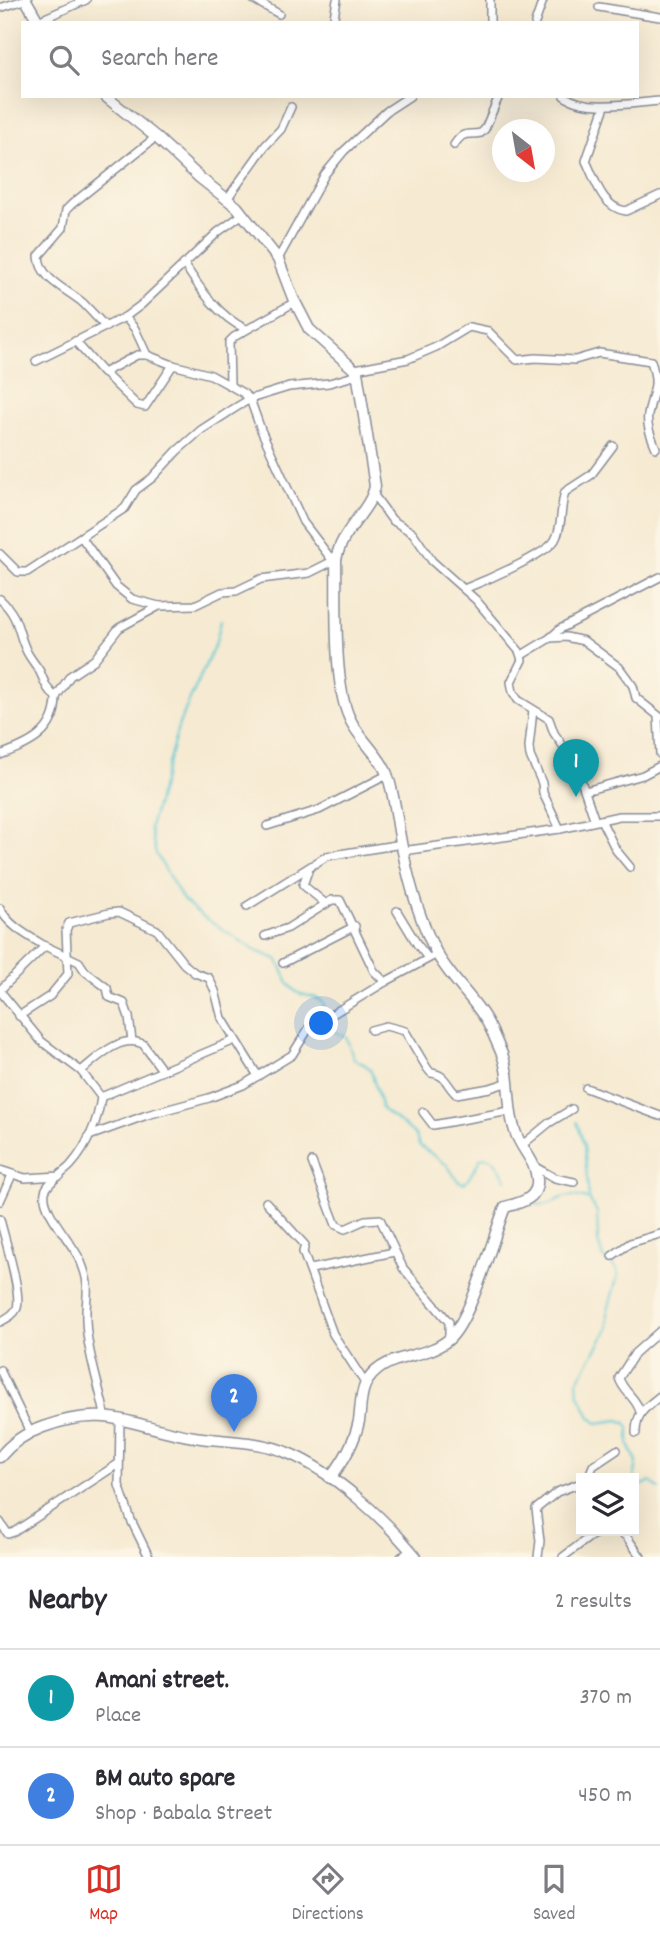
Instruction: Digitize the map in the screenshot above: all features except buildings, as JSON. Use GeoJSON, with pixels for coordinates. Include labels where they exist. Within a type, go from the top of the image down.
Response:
{"type":"FeatureCollection","features":[{"type":"Feature","properties":{"kind":"street"},"geometry":{"type":"LineString","coordinates":[[0,8],[25,0],[38,21]]}},
{"type":"Feature","properties":{"kind":"street"},"geometry":{"type":"LineString","coordinates":[[41,21],[86,0]]}},
{"type":"Feature","properties":{"kind":"street"},"geometry":{"type":"LineString","coordinates":[[254,0],[279,14]]}},
{"type":"Feature","properties":{"kind":"street"},"geometry":{"type":"LineString","coordinates":[[333,21],[337,0]]}},
{"type":"Feature","properties":{"kind":"street"},"geometry":{"type":"LineString","coordinates":[[489,21],[490,0]]}},
{"type":"Feature","properties":{"kind":"street"},"geometry":{"type":"LineString","coordinates":[[536,21],[543,0]]}},
{"type":"Feature","properties":{"kind":"street"},"geometry":{"type":"LineString","coordinates":[[599,7],[660,17]]}},
{"type":"Feature","properties":{"kind":"street"},"geometry":{"type":"LineString","coordinates":[[108,98],[156,136],[243,214],[278,259],[309,329],[356,372],[375,486],[373,494],[346,532],[334,560],[339,660],[348,715],[357,733],[387,775],[402,847],[433,956]]}},
{"type":"Feature","properties":{"kind":"street"},"geometry":{"type":"LineString","coordinates":[[278,259],[321,181],[335,162],[387,111],[407,98]]}},
{"type":"Feature","properties":{"kind":"street"},"geometry":{"type":"LineString","coordinates":[[454,145],[460,136],[481,133],[485,129],[498,98]]}},
{"type":"Feature","properties":{"kind":"street"},"geometry":{"type":"LineString","coordinates":[[567,98],[572,102],[605,106],[660,101]]}},
{"type":"Feature","properties":{"kind":"street"},"geometry":{"type":"LineString","coordinates":[[605,106],[586,161],[605,199],[609,204],[626,211],[660,195]]}},
{"type":"Feature","properties":{"kind":"street"},"geometry":{"type":"LineString","coordinates":[[227,199],[265,146],[281,129],[291,107]]}},
{"type":"Feature","properties":{"kind":"street"},"geometry":{"type":"LineString","coordinates":[[106,327],[83,304],[52,280],[42,268],[40,256],[63,228],[66,210],[156,136]]}},
{"type":"Feature","properties":{"kind":"street"},"geometry":{"type":"LineString","coordinates":[[36,360],[125,317],[218,232],[243,214]]}},
{"type":"Feature","properties":{"kind":"street"},"geometry":{"type":"LineString","coordinates":[[184,264],[204,292],[227,317],[246,329]]}},
{"type":"Feature","properties":{"kind":"street"},"geometry":{"type":"LineString","coordinates":[[230,383],[229,342],[246,329],[295,302]]}},
{"type":"Feature","properties":{"kind":"street"},"geometry":{"type":"LineString","coordinates":[[125,317],[141,339],[146,355]]}},
{"type":"Feature","properties":{"kind":"street"},"geometry":{"type":"LineString","coordinates":[[0,554],[18,572],[24,573],[82,538],[125,509],[136,490],[152,478],[189,440],[216,419],[250,399],[301,384],[329,383],[356,372],[408,359],[436,347],[468,327],[488,331],[517,360],[575,360],[599,353],[651,361],[658,389],[647,417],[656,448]]}},
{"type":"Feature","properties":{"kind":"street"},"geometry":{"type":"LineString","coordinates":[[75,341],[99,370],[137,405],[145,407],[173,365]]}},
{"type":"Feature","properties":{"kind":"street"},"geometry":{"type":"LineString","coordinates":[[104,373],[137,355],[146,355],[230,383],[250,399],[261,430],[303,522],[334,560]]}},
{"type":"Feature","properties":{"kind":"street"},"geometry":{"type":"LineString","coordinates":[[464,589],[497,576],[550,545],[558,532],[565,492],[591,475],[613,446]]}},
{"type":"Feature","properties":{"kind":"street"},"geometry":{"type":"LineString","coordinates":[[373,494],[392,520],[413,533],[432,561],[497,622],[522,655]]}},
{"type":"Feature","properties":{"kind":"street"},"geometry":{"type":"LineString","coordinates":[[82,538],[116,586],[132,599],[159,606],[195,605],[222,592],[236,591],[261,579],[309,573],[334,560]]}},
{"type":"Feature","properties":{"kind":"street"},"geometry":{"type":"LineString","coordinates":[[630,867],[598,821],[575,763],[554,733],[549,719],[518,700],[511,687],[522,655],[560,629],[660,577]]}},
{"type":"Feature","properties":{"kind":"street"},"geometry":{"type":"LineString","coordinates":[[0,599],[8,606],[19,625],[26,649],[45,686],[56,697]]}},
{"type":"Feature","properties":{"kind":"street"},"geometry":{"type":"LineString","coordinates":[[0,755],[36,739],[53,715],[56,697],[70,676],[94,660],[119,628],[159,606]]}},
{"type":"Feature","properties":{"kind":"street"},"geometry":{"type":"LineString","coordinates":[[550,638],[566,637],[584,641],[619,667],[633,686],[636,698],[659,716],[660,754]]}},
{"type":"Feature","properties":{"kind":"street"},"geometry":{"type":"LineString","coordinates":[[533,709],[530,756],[560,830]]}},
{"type":"Feature","properties":{"kind":"street"},"geometry":{"type":"LineString","coordinates":[[585,791],[643,775],[660,766]]}},
{"type":"Feature","properties":{"kind":"street"},"geometry":{"type":"LineString","coordinates":[[267,825],[319,810],[387,775]]}},
{"type":"Feature","properties":{"kind":"street"},"geometry":{"type":"LineString","coordinates":[[247,906],[334,854],[560,830],[619,816],[660,816]]}},
{"type":"Feature","properties":{"kind":"street"},"geometry":{"type":"LineString","coordinates":[[310,867],[303,885],[326,904]]}},
{"type":"Feature","properties":{"kind":"street"},"geometry":{"type":"LineString","coordinates":[[265,936],[288,928],[332,900],[340,900],[355,926],[374,971],[385,982]]}},
{"type":"Feature","properties":{"kind":"street"},"geometry":{"type":"LineString","coordinates":[[0,908],[20,930],[45,946],[79,962],[85,971],[107,988],[109,997],[124,1003],[132,1041]]}},
{"type":"Feature","properties":{"kind":"street"},"geometry":{"type":"LineString","coordinates":[[330,1478],[352,1446],[365,1383],[380,1366],[430,1349],[449,1339],[461,1324],[505,1207],[525,1202],[537,1185],[535,1167],[515,1132],[510,1111],[509,1082],[502,1055],[487,1021],[433,956],[416,944],[397,911]]}},
{"type":"Feature","properties":{"kind":"street"},"geometry":{"type":"LineString","coordinates":[[19,1016],[50,996],[68,974],[66,930],[69,923],[119,912],[157,930],[184,964],[195,973],[209,978],[222,1018],[258,1076]]}},
{"type":"Feature","properties":{"kind":"street"},"geometry":{"type":"LineString","coordinates":[[283,962],[355,926]]}},
{"type":"Feature","properties":{"kind":"street"},"geometry":{"type":"LineString","coordinates":[[45,946],[0,990],[41,1041],[81,1071],[101,1097]]}},
{"type":"Feature","properties":{"kind":"street"},"geometry":{"type":"LineString","coordinates":[[331,1015],[433,956]]}},
{"type":"Feature","properties":{"kind":"street"},"geometry":{"type":"LineString","coordinates":[[89,1136],[147,1115],[226,1092],[258,1076],[292,1055],[319,1012]]}},
{"type":"Feature","properties":{"kind":"street"},"geometry":{"type":"LineString","coordinates":[[371,1030],[386,1026],[405,1031],[431,1073],[438,1073],[446,1079],[456,1094],[509,1082]]}},
{"type":"Feature","properties":{"kind":"street"},"geometry":{"type":"LineString","coordinates":[[105,1415],[87,1329],[89,1288],[86,1276],[80,1259],[51,1214],[44,1198],[47,1186],[79,1155],[89,1136],[101,1097],[235,1040]]}},
{"type":"Feature","properties":{"kind":"street"},"geometry":{"type":"LineString","coordinates":[[81,1071],[112,1047],[132,1041],[143,1044],[162,1070]]}},
{"type":"Feature","properties":{"kind":"street"},"geometry":{"type":"LineString","coordinates":[[586,1088],[660,1116]]}},
{"type":"Feature","properties":{"kind":"street"},"geometry":{"type":"LineString","coordinates":[[521,1146],[535,1133],[572,1109]]}},
{"type":"Feature","properties":{"kind":"street"},"geometry":{"type":"LineString","coordinates":[[423,1112],[433,1125],[510,1111]]}},
{"type":"Feature","properties":{"kind":"street"},"geometry":{"type":"LineString","coordinates":[[312,1162],[339,1229],[365,1220],[380,1219],[394,1252],[417,1286],[449,1322],[449,1339]]}},
{"type":"Feature","properties":{"kind":"street"},"geometry":{"type":"LineString","coordinates":[[535,1167],[555,1178],[575,1182]]}},
{"type":"Feature","properties":{"kind":"street"},"geometry":{"type":"LineString","coordinates":[[0,1170],[12,1175],[35,1178],[60,1176]]}},
{"type":"Feature","properties":{"kind":"street"},"geometry":{"type":"LineString","coordinates":[[0,1201],[12,1175]]}},
{"type":"Feature","properties":{"kind":"street"},"geometry":{"type":"LineString","coordinates":[[266,1202],[305,1245],[303,1252],[333,1334],[365,1383]]}},
{"type":"Feature","properties":{"kind":"street"},"geometry":{"type":"LineString","coordinates":[[0,1219],[18,1300],[10,1317],[0,1322]]}},
{"type":"Feature","properties":{"kind":"street"},"geometry":{"type":"LineString","coordinates":[[611,1256],[630,1243],[660,1234]]}},
{"type":"Feature","properties":{"kind":"street"},"geometry":{"type":"LineString","coordinates":[[311,1269],[394,1252]]}},
{"type":"Feature","properties":{"kind":"street"},"geometry":{"type":"LineString","coordinates":[[640,1412],[619,1378],[635,1353],[660,1331]]}},
{"type":"Feature","properties":{"kind":"street"},"geometry":{"type":"LineString","coordinates":[[0,1370],[30,1432]]}},
{"type":"Feature","properties":{"kind":"street"},"geometry":{"type":"LineString","coordinates":[[636,1433],[636,1421],[640,1412],[660,1396]]}},
{"type":"Feature","properties":{"kind":"street"},"geometry":{"type":"LineString","coordinates":[[0,1457],[14,1441],[30,1432],[67,1418],[105,1415],[180,1435],[264,1445],[302,1460],[366,1504],[409,1555]]}},
{"type":"Feature","properties":{"kind":"street"},"geometry":{"type":"LineString","coordinates":[[120,1418],[119,1485],[149,1557]]}},
{"type":"Feature","properties":{"kind":"street"},"geometry":{"type":"LineString","coordinates":[[590,1473],[593,1466],[617,1450]]}},
{"type":"Feature","properties":{"kind":"street"},"geometry":{"type":"LineString","coordinates":[[0,1522],[8,1534],[14,1532],[118,1464]]}},
{"type":"Feature","properties":{"kind":"street"},"geometry":{"type":"LineString","coordinates":[[538,1557],[540,1541],[537,1509],[557,1492],[576,1485]]}},
{"type":"Feature","properties":{"kind":"street"},"geometry":{"type":"LineString","coordinates":[[567,1556],[591,1536]]}},
{"type":"Feature","properties":{"kind":"street"},"geometry":{"type":"LineString","coordinates":[[626,1536],[641,1557]]}},
{"type":"Feature","properties":{"kind":"waterway"},"geometry":{"type":"LineString","coordinates":[[221,620],[216,642],[179,724],[150,828],[156,854],[183,900],[202,916],[256,951],[277,959],[288,982],[298,993],[322,1001],[328,1025],[346,1037],[354,1059],[371,1071],[382,1109],[411,1131],[419,1145],[447,1165],[458,1181],[467,1181],[481,1158],[486,1157],[496,1163],[506,1179]]}},
{"type":"Feature","properties":{"kind":"waterway"},"geometry":{"type":"LineString","coordinates":[[577,1122],[584,1145],[589,1199],[597,1212],[598,1242],[604,1259],[616,1268],[618,1275],[608,1310],[608,1329],[577,1382],[578,1393],[590,1417],[597,1423],[619,1420],[626,1423],[629,1428],[629,1445],[637,1462],[635,1473]]}},
{"type":"Feature","properties":{"kind":"waterway"},"geometry":{"type":"LineString","coordinates":[[530,1203],[547,1204],[569,1196],[587,1199]]}},
{"type":"Feature","properties":{"kind":"waterway"},"geometry":{"type":"LineString","coordinates":[[639,1486],[650,1482],[660,1489]]}},
{"type":"Feature","properties":{"kind":"place","name":"Amani street."},"geometry":{"type":"Point","coordinates":[576,797]}},
{"type":"Feature","properties":{"kind":"place","name":"BM auto spare"},"geometry":{"type":"Point","coordinates":[234,1432]}}]}
